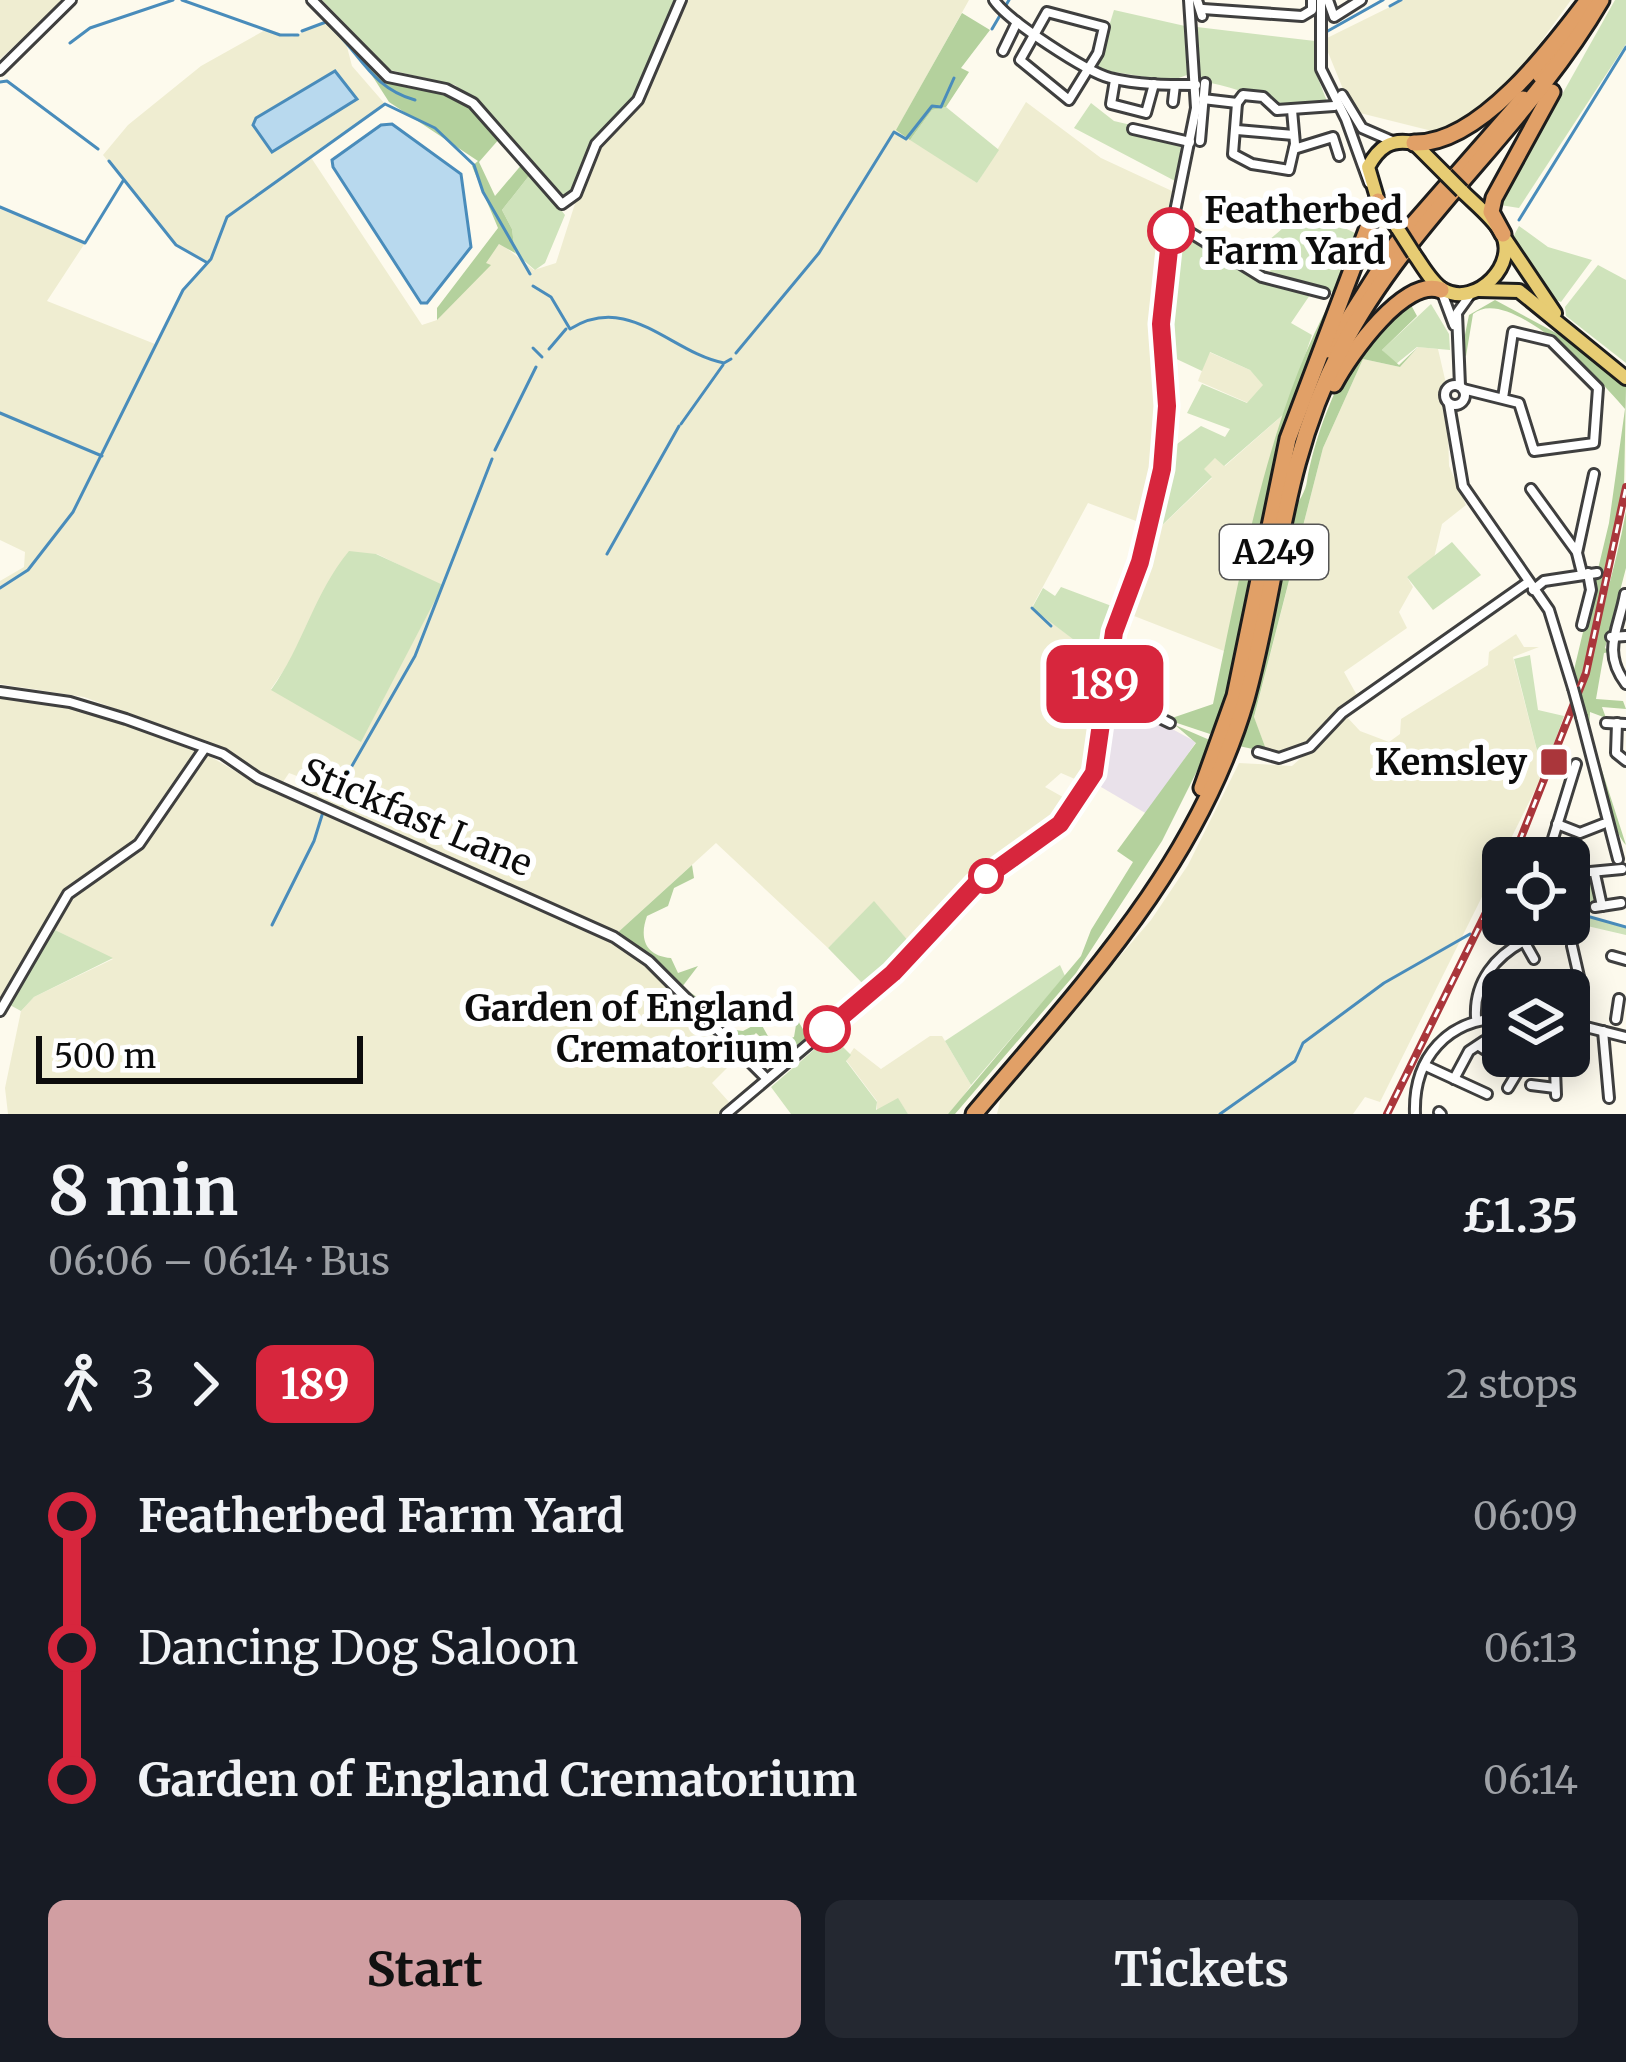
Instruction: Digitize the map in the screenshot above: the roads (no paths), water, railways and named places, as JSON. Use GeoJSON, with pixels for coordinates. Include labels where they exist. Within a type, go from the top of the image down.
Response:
{"type":"FeatureCollection","features":[{"type":"Feature","properties":{"kind":"highway","name":"A249"},"geometry":{"type":"LineString","coordinates":[[1414,143],[1443,140],[1478,118],[1535,64],[1589,0]]}},
{"type":"Feature","properties":{"kind":"highway","name":"A249"},"geometry":{"type":"LineString","coordinates":[[974,1114],[1132,926],[1198,819],[1246,697],[1281,493],[1315,378],[1365,287],[1421,212],[1521,102],[1589,0]]}},
{"type":"Feature","properties":{"kind":"highway","name":"A249"},"geometry":{"type":"LineString","coordinates":[[1281,493],[1320,393],[1376,289],[1429,220],[1531,106],[1602,0]]}},
{"type":"Feature","properties":{"kind":"highway","name":"A249"},"geometry":{"type":"LineString","coordinates":[[1503,233],[1491,212],[1494,198],[1602,0]]}},
{"type":"Feature","properties":{"kind":"highway","name":"A249"},"geometry":{"type":"LineString","coordinates":[[964,1114],[1129,913],[1191,811],[1235,696],[1302,397],[1378,201]]}},
{"type":"Feature","properties":{"kind":"highway","name":"A249"},"geometry":{"type":"LineString","coordinates":[[1281,493],[1350,357],[1412,291],[1425,286],[1442,290]]}},
{"type":"Feature","properties":{"kind":"main road"},"geometry":{"type":"LineString","coordinates":[[1583,346],[1522,268],[1503,233],[1414,143],[1394,142],[1378,150],[1368,167],[1378,201],[1442,290],[1519,291],[1583,346],[1626,378]]}},
{"type":"Feature","properties":{"kind":"main road"},"geometry":{"type":"LineString","coordinates":[[1475,290],[1500,270],[1506,247],[1503,233]]}},
{"type":"Feature","properties":{"kind":"street"},"geometry":{"type":"LineString","coordinates":[[0,70],[71,0]]}},
{"type":"Feature","properties":{"kind":"street"},"geometry":{"type":"LineString","coordinates":[[312,0],[388,77],[446,89],[472,103],[562,204],[576,194],[596,144],[638,100],[681,0]]}},
{"type":"Feature","properties":{"kind":"street"},"geometry":{"type":"LineString","coordinates":[[1272,0],[1274,13]]}},
{"type":"Feature","properties":{"kind":"street"},"geometry":{"type":"LineString","coordinates":[[726,1114],[893,973],[975,885],[1060,824],[1094,773],[1114,632],[1140,562],[1162,469],[1167,406],[1161,324],[1173,222],[1195,142],[1200,99],[1195,4],[1238,5],[1306,16],[1320,0]]}},
{"type":"Feature","properties":{"kind":"street"},"geometry":{"type":"LineString","coordinates":[[1320,0],[1334,16],[1361,0]]}},
{"type":"Feature","properties":{"kind":"street"},"geometry":{"type":"LineString","coordinates":[[1320,0],[1319,59],[1339,101],[1360,168],[1378,201]]}},
{"type":"Feature","properties":{"kind":"street"},"geometry":{"type":"LineString","coordinates":[[996,3],[1031,33],[1115,80],[1201,84]]}},
{"type":"Feature","properties":{"kind":"street"},"geometry":{"type":"LineString","coordinates":[[1047,12],[1101,25],[1105,32],[1079,88],[1064,100],[1021,62],[1031,33],[1047,12]]}},
{"type":"Feature","properties":{"kind":"street"},"geometry":{"type":"LineString","coordinates":[[1003,51],[1017,22]]}},
{"type":"Feature","properties":{"kind":"street"},"geometry":{"type":"LineString","coordinates":[[1115,80],[1111,104],[1146,113],[1154,84]]}},
{"type":"Feature","properties":{"kind":"street"},"geometry":{"type":"LineString","coordinates":[[1173,102],[1175,85]]}},
{"type":"Feature","properties":{"kind":"street"},"geometry":{"type":"LineString","coordinates":[[1292,110],[1294,149],[1288,170],[1252,164],[1233,154],[1237,104],[1243,95],[1263,97],[1277,110],[1324,107],[1339,101]]}},
{"type":"Feature","properties":{"kind":"street"},"geometry":{"type":"LineString","coordinates":[[1200,99],[1237,104]]}},
{"type":"Feature","properties":{"kind":"street"},"geometry":{"type":"LineString","coordinates":[[1195,142],[1192,129],[1200,99]]}},
{"type":"Feature","properties":{"kind":"street"},"geometry":{"type":"LineString","coordinates":[[1339,101],[1362,128],[1394,142]]}},
{"type":"Feature","properties":{"kind":"street"},"geometry":{"type":"LineString","coordinates":[[1329,126],[1339,156]]}},
{"type":"Feature","properties":{"kind":"street"},"geometry":{"type":"LineString","coordinates":[[1133,129],[1163,139],[1195,142]]}},
{"type":"Feature","properties":{"kind":"street"},"geometry":{"type":"LineString","coordinates":[[1237,130],[1294,135]]}},
{"type":"Feature","properties":{"kind":"street"},"geometry":{"type":"LineString","coordinates":[[1294,149],[1333,137]]}},
{"type":"Feature","properties":{"kind":"street"},"geometry":{"type":"LineString","coordinates":[[1173,222],[1262,277],[1324,293]]}},
{"type":"Feature","properties":{"kind":"street"},"geometry":{"type":"LineString","coordinates":[[1442,290],[1456,332]]}},
{"type":"Feature","properties":{"kind":"street"},"geometry":{"type":"LineString","coordinates":[[1454,419],[1460,392],[1457,313],[1475,290]]}},
{"type":"Feature","properties":{"kind":"street"},"geometry":{"type":"LineString","coordinates":[[1503,398],[1513,332],[1545,338],[1598,388],[1594,443],[1534,451],[1524,407],[1503,398],[1460,392],[1444,396],[1454,419],[1463,486],[1552,616],[1623,863],[1590,873]]}},
{"type":"Feature","properties":{"kind":"street"},"geometry":{"type":"LineString","coordinates":[[1449,404],[1460,392]]}},
{"type":"Feature","properties":{"kind":"street"},"geometry":{"type":"LineString","coordinates":[[1577,553],[1594,476]]}},
{"type":"Feature","properties":{"kind":"street"},"geometry":{"type":"LineString","coordinates":[[1530,489],[1589,573],[1591,590],[1581,619]]}},
{"type":"Feature","properties":{"kind":"street"},"geometry":{"type":"LineString","coordinates":[[1258,752],[1279,758],[1310,747],[1342,713],[1530,587],[1589,573]]}},
{"type":"Feature","properties":{"kind":"street"},"geometry":{"type":"LineString","coordinates":[[1626,588],[1611,637],[1613,661],[1626,684]]}},
{"type":"Feature","properties":{"kind":"street"},"geometry":{"type":"LineString","coordinates":[[1611,637],[1626,636]]}},
{"type":"Feature","properties":{"kind":"street"},"geometry":{"type":"LineString","coordinates":[[1104,691],[1171,723]]}},
{"type":"Feature","properties":{"kind":"street","name":"Stickfast Lane"},"geometry":{"type":"LineString","coordinates":[[0,692],[70,702],[205,748],[258,778],[614,937],[649,961],[766,1078]]}},
{"type":"Feature","properties":{"kind":"street"},"geometry":{"type":"LineString","coordinates":[[1616,723],[1616,753],[1626,761],[1618,773]]}},
{"type":"Feature","properties":{"kind":"street"},"geometry":{"type":"LineString","coordinates":[[0,1011],[68,894],[139,844],[205,748]]}},
{"type":"Feature","properties":{"kind":"street"},"geometry":{"type":"LineString","coordinates":[[1553,837],[1576,764]]}},
{"type":"Feature","properties":{"kind":"street"},"geometry":{"type":"LineString","coordinates":[[1557,824],[1591,834],[1603,824]]}},
{"type":"Feature","properties":{"kind":"street"},"geometry":{"type":"LineString","coordinates":[[1599,873],[1599,906],[1621,903]]}},
{"type":"Feature","properties":{"kind":"street"},"geometry":{"type":"LineString","coordinates":[[1490,969],[1498,953],[1522,939],[1534,959]]}},
{"type":"Feature","properties":{"kind":"street"},"geometry":{"type":"LineString","coordinates":[[1572,946],[1573,969]]}},
{"type":"Feature","properties":{"kind":"street"},"geometry":{"type":"LineString","coordinates":[[1476,1017],[1482,988]]}},
{"type":"Feature","properties":{"kind":"street"},"geometry":{"type":"LineString","coordinates":[[1619,999],[1620,1014]]}},
{"type":"Feature","properties":{"kind":"street"},"geometry":{"type":"LineString","coordinates":[[1415,1114],[1426,1066],[1439,1042],[1482,1017]]}},
{"type":"Feature","properties":{"kind":"street"},"geometry":{"type":"LineString","coordinates":[[1590,1028],[1626,1037]]}},
{"type":"Feature","properties":{"kind":"street"},"geometry":{"type":"LineString","coordinates":[[1603,1031],[1598,1052],[1609,1098]]}},
{"type":"Feature","properties":{"kind":"street"},"geometry":{"type":"LineString","coordinates":[[1454,1079],[1468,1051],[1482,1044]]}},
{"type":"Feature","properties":{"kind":"street"},"geometry":{"type":"LineString","coordinates":[[1426,1066],[1482,1095]]}},
{"type":"Feature","properties":{"kind":"street"},"geometry":{"type":"LineString","coordinates":[[1508,1088],[1515,1077]]}},
{"type":"Feature","properties":{"kind":"street"},"geometry":{"type":"LineString","coordinates":[[1532,1085],[1556,1092],[1556,1077]]}},
{"type":"Feature","properties":{"kind":"water"},"geometry":{"type":"Polygon","coordinates":[[[335,71],[357,99],[272,152],[253,125],[256,118],[335,71]]]}},
{"type":"Feature","properties":{"kind":"water"},"geometry":{"type":"Polygon","coordinates":[[[392,124],[461,174],[471,247],[427,303],[421,303],[333,167],[332,160],[381,125],[392,124]]]}},
{"type":"Feature","properties":{"kind":"waterway"},"geometry":{"type":"LineString","coordinates":[[70,43],[90,28],[173,0]]}},
{"type":"Feature","properties":{"kind":"waterway"},"geometry":{"type":"LineString","coordinates":[[182,0],[280,35],[298,35]]}},
{"type":"Feature","properties":{"kind":"waterway"},"geometry":{"type":"LineString","coordinates":[[992,29],[1009,0]]}},
{"type":"Feature","properties":{"kind":"waterway"},"geometry":{"type":"LineString","coordinates":[[1326,32],[1383,0]]}},
{"type":"Feature","properties":{"kind":"waterway"},"geometry":{"type":"LineString","coordinates":[[1390,6],[1401,0]]}},
{"type":"Feature","properties":{"kind":"waterway"},"geometry":{"type":"LineString","coordinates":[[302,31],[326,22],[386,86],[415,100]]}},
{"type":"Feature","properties":{"kind":"waterway"},"geometry":{"type":"LineString","coordinates":[[1519,220],[1626,47]]}},
{"type":"Feature","properties":{"kind":"waterway"},"geometry":{"type":"LineString","coordinates":[[736,353],[819,253],[894,132],[906,139],[932,106],[941,107],[954,78]]}},
{"type":"Feature","properties":{"kind":"waterway"},"geometry":{"type":"LineString","coordinates":[[0,82],[7,81],[98,149]]}},
{"type":"Feature","properties":{"kind":"waterway"},"geometry":{"type":"LineString","coordinates":[[0,588],[28,570],[73,512],[183,290],[211,259],[227,217],[385,104],[435,128],[474,165],[483,192],[530,274]]}},
{"type":"Feature","properties":{"kind":"waterway"},"geometry":{"type":"LineString","coordinates":[[109,161],[176,245],[206,262]]}},
{"type":"Feature","properties":{"kind":"waterway"},"geometry":{"type":"LineString","coordinates":[[0,207],[85,243],[123,181]]}},
{"type":"Feature","properties":{"kind":"waterway"},"geometry":{"type":"LineString","coordinates":[[533,286],[551,297],[570,329],[591,319],[612,317],[649,328],[705,357],[724,363],[731,359]]}},
{"type":"Feature","properties":{"kind":"waterway"},"geometry":{"type":"LineString","coordinates":[[549,349],[566,329]]}},
{"type":"Feature","properties":{"kind":"waterway"},"geometry":{"type":"LineString","coordinates":[[533,348],[542,357]]}},
{"type":"Feature","properties":{"kind":"waterway"},"geometry":{"type":"LineString","coordinates":[[681,424],[723,365]]}},
{"type":"Feature","properties":{"kind":"waterway"},"geometry":{"type":"LineString","coordinates":[[495,450],[536,367]]}},
{"type":"Feature","properties":{"kind":"waterway"},"geometry":{"type":"LineString","coordinates":[[0,413],[102,456]]}},
{"type":"Feature","properties":{"kind":"waterway"},"geometry":{"type":"LineString","coordinates":[[607,554],[679,426]]}},
{"type":"Feature","properties":{"kind":"waterway"},"geometry":{"type":"LineString","coordinates":[[333,799],[415,656],[492,459]]}},
{"type":"Feature","properties":{"kind":"waterway"},"geometry":{"type":"LineString","coordinates":[[1032,608],[1051,626]]}},
{"type":"Feature","properties":{"kind":"waterway"},"geometry":{"type":"LineString","coordinates":[[272,925],[314,841],[323,812]]}},
{"type":"Feature","properties":{"kind":"waterway"},"geometry":{"type":"LineString","coordinates":[[900,953],[943,911]]}},
{"type":"Feature","properties":{"kind":"waterway"},"geometry":{"type":"LineString","coordinates":[[1590,917],[1626,927]]}},
{"type":"Feature","properties":{"kind":"waterway"},"geometry":{"type":"LineString","coordinates":[[1220,1114],[1295,1061],[1303,1043],[1384,983],[1470,934]]}},
{"type":"Feature","properties":{"kind":"railway"},"geometry":{"type":"LineString","coordinates":[[1521,837],[1586,673],[1626,487]]}},
{"type":"Feature","properties":{"kind":"railway"},"geometry":{"type":"LineString","coordinates":[[1387,1114],[1482,921]]}},
{"type":"Feature","properties":{"kind":"place","name":"Featherbed Farm Yard"},"geometry":{"type":"Point","coordinates":[1171,231]}},
{"type":"Feature","properties":{"kind":"place","name":"Kemsley"},"geometry":{"type":"Point","coordinates":[1554,762]}},
{"type":"Feature","properties":{"kind":"place","name":"Garden of England Crematorium"},"geometry":{"type":"Point","coordinates":[827,1029]}}]}
